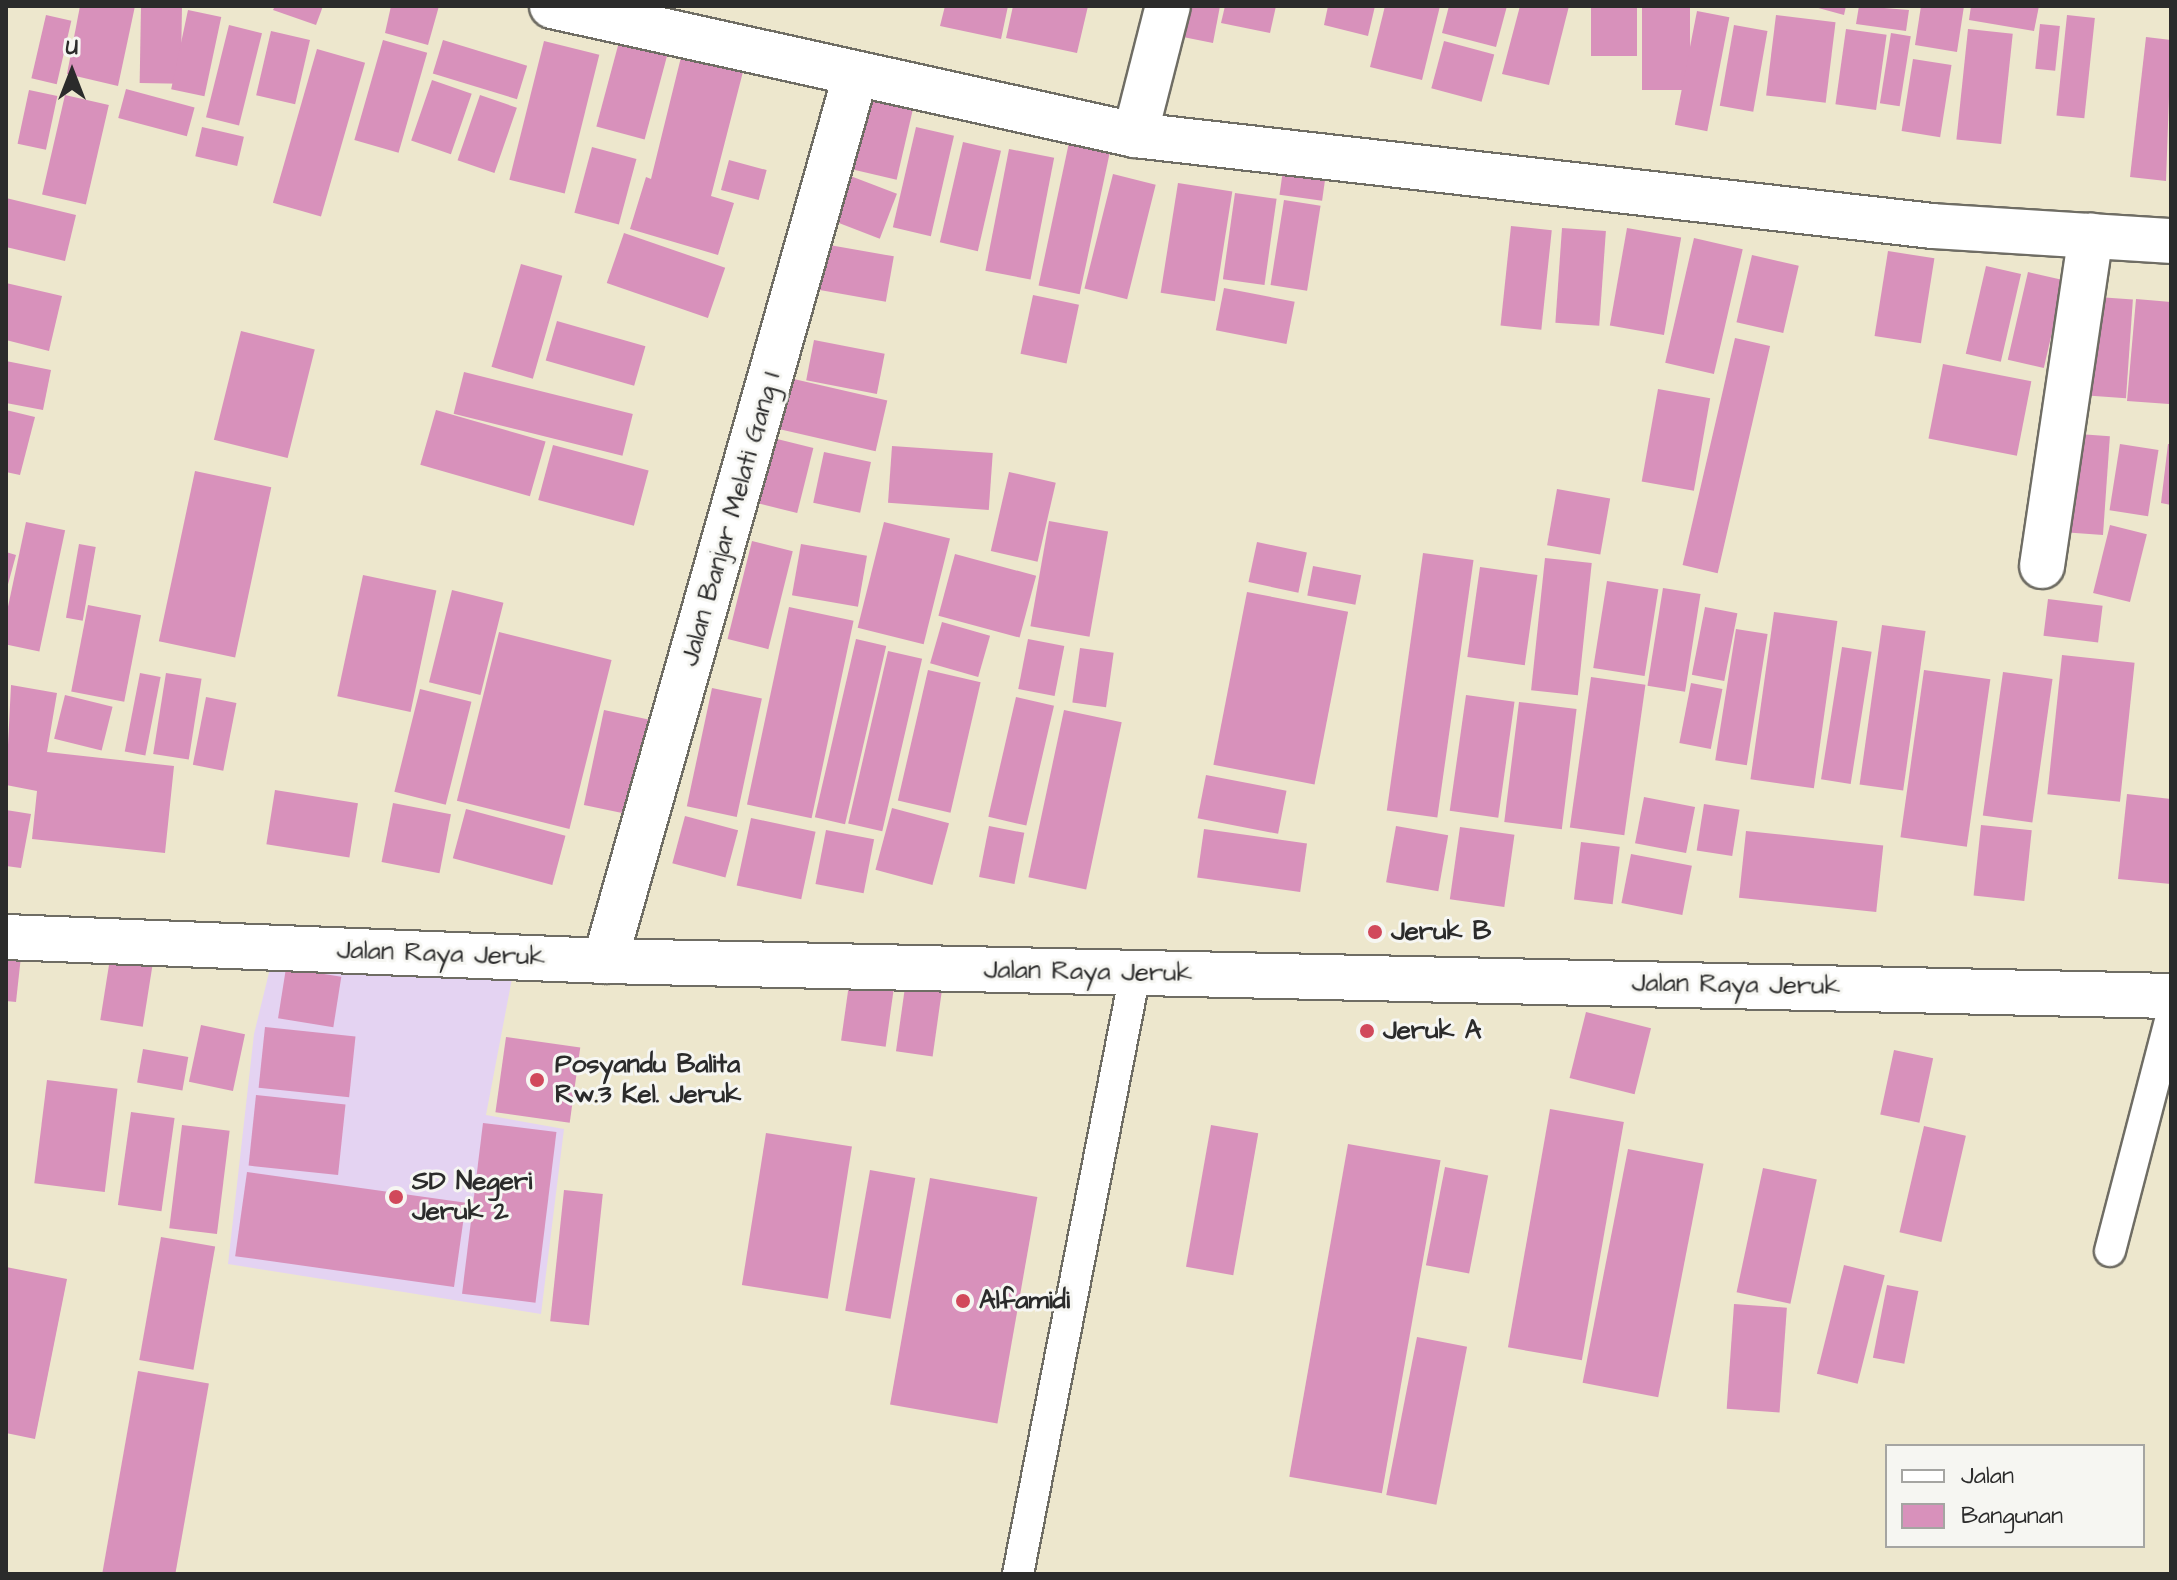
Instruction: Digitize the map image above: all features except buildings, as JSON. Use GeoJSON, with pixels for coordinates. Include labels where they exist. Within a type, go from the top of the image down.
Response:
{"type":"FeatureCollection","features":[{"type":"Feature","properties":{"kind":"street"},"geometry":{"type":"LineString","coordinates":[[552,6],[855,77],[1135,135],[1742,206],[2171,241]]}},
{"type":"Feature","properties":{"kind":"street"},"geometry":{"type":"LineString","coordinates":[[1135,135],[1168,6]]}},
{"type":"Feature","properties":{"kind":"street","name":"Jalan Banjar Melati Gang I"},"geometry":{"type":"LineString","coordinates":[[605,961],[855,77]]}},
{"type":"Feature","properties":{"kind":"street"},"geometry":{"type":"LineString","coordinates":[[2042,566],[2091,236]]}},
{"type":"Feature","properties":{"kind":"street","name":"Jalan Raya Jeruk"},"geometry":{"type":"LineString","coordinates":[[6,937],[605,961],[2171,996]]}},
{"type":"Feature","properties":{"kind":"lane"},"geometry":{"type":"LineString","coordinates":[[1018,1574],[1135,974]]}},
{"type":"Feature","properties":{"kind":"lane"},"geometry":{"type":"LineString","coordinates":[[2110,1251],[2171,1016]]}},
{"type":"Feature","properties":{"kind":"shaded area","name":"SD Negeri Jeruk 2"},"geometry":{"type":"Polygon","coordinates":[[[276,944],[514,968],[486,1115],[564,1129],[541,1314],[228,1264],[254,1034],[276,944]]]}},
{"type":"Feature","properties":{"kind":"place","name":"Jeruk B"},"geometry":{"type":"Point","coordinates":[1375,932]}},
{"type":"Feature","properties":{"kind":"place","name":"Jeruk A"},"geometry":{"type":"Point","coordinates":[1367,1031]}},
{"type":"Feature","properties":{"kind":"place","name":"Posyandu Balita Rw.3 Kel. Jeruk"},"geometry":{"type":"Point","coordinates":[537,1080]}},
{"type":"Feature","properties":{"kind":"place","name":"SD Negeri Jeruk 2"},"geometry":{"type":"Point","coordinates":[396,1197]}},
{"type":"Feature","properties":{"kind":"place","name":"Alfamidi"},"geometry":{"type":"Point","coordinates":[963,1301]}}]}
